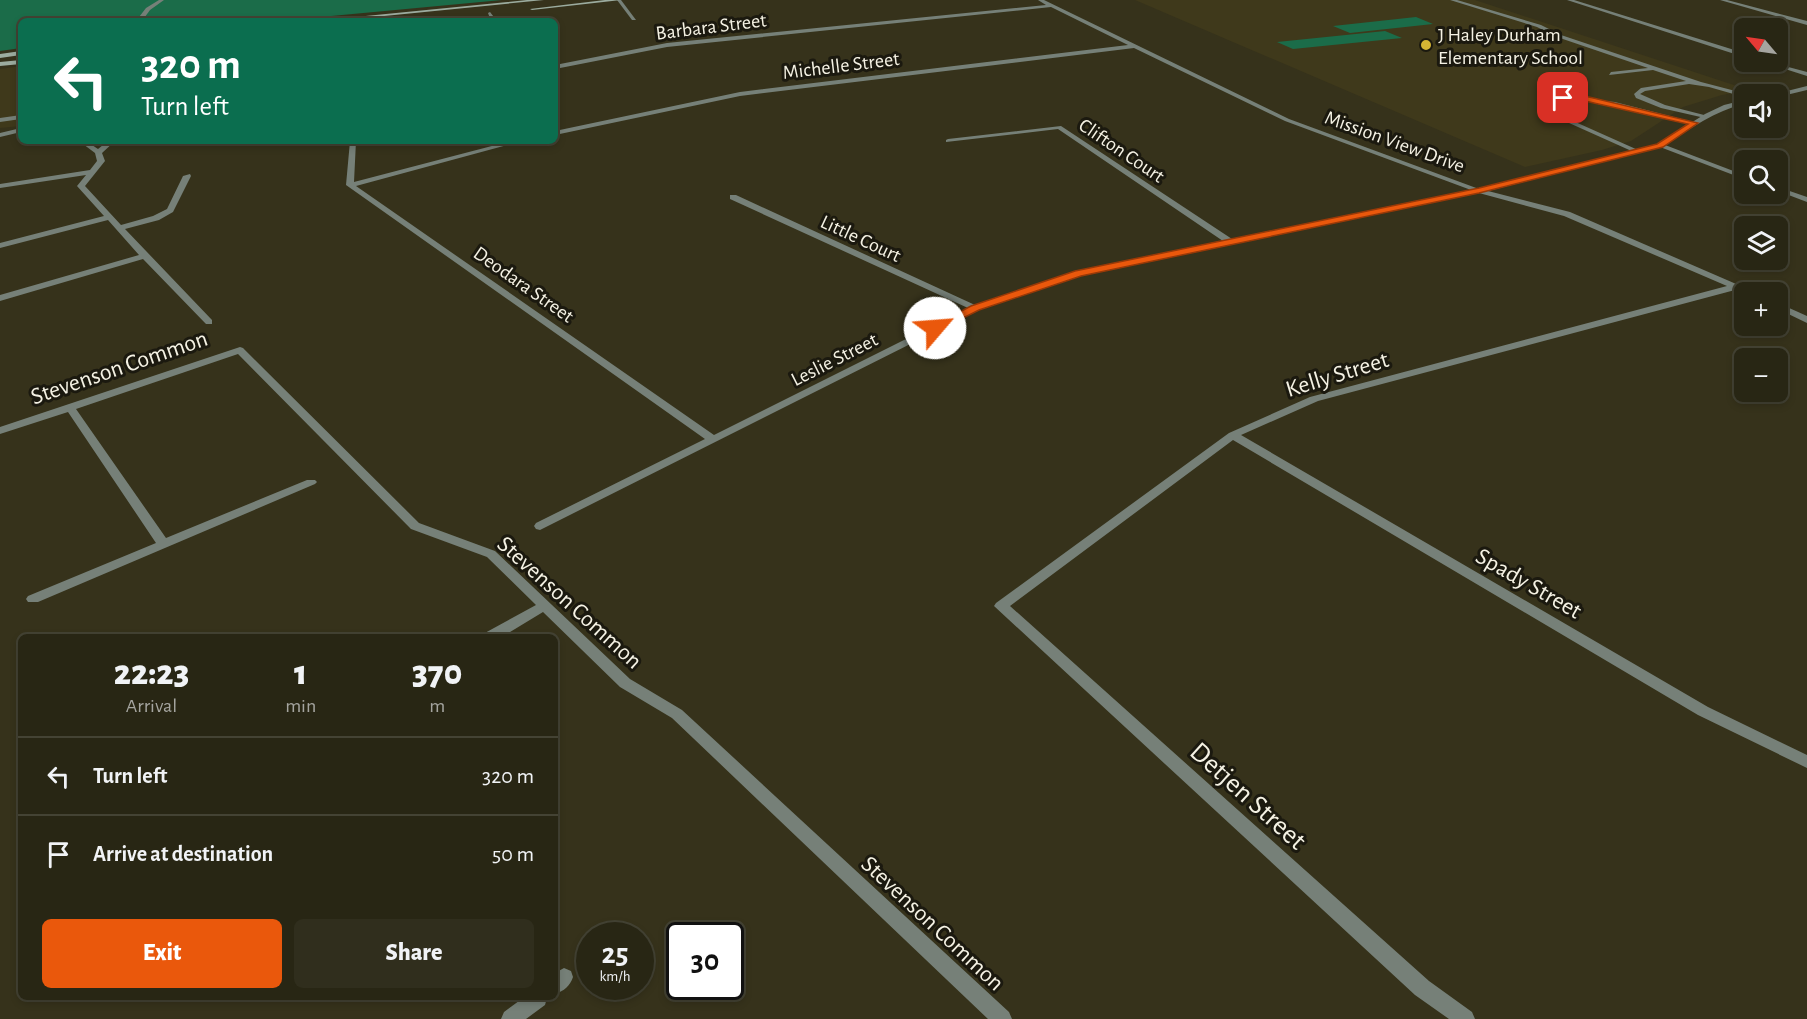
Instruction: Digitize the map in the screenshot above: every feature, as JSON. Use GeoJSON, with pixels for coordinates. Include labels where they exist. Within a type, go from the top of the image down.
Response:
{"type":"FeatureCollection","features":[{"type":"Feature","properties":{"kind":"main road"},"geometry":{"type":"LineString","coordinates":[[350,18],[542,0]]}},
{"type":"Feature","properties":{"kind":"main road"},"geometry":{"type":"LineString","coordinates":[[525,9],[619,0]]}},
{"type":"Feature","properties":{"kind":"main road"},"geometry":{"type":"LineString","coordinates":[[480,14],[502,12]]}},
{"type":"Feature","properties":{"kind":"main road"},"geometry":{"type":"LineString","coordinates":[[0,56],[18,53]]}},
{"type":"Feature","properties":{"kind":"main road"},"geometry":{"type":"LineString","coordinates":[[0,64],[18,62]]}},
{"type":"Feature","properties":{"kind":"street"},"geometry":{"type":"LineString","coordinates":[[141,18],[148,9],[162,0]]}},
{"type":"Feature","properties":{"kind":"street"},"geometry":{"type":"LineString","coordinates":[[619,0],[634,19]]}},
{"type":"Feature","properties":{"kind":"street","name":"Mission View Drive"},"geometry":{"type":"LineString","coordinates":[[1040,0],[1287,120],[1479,190],[1567,214],[1734,287]]}},
{"type":"Feature","properties":{"kind":"street"},"geometry":{"type":"LineString","coordinates":[[1452,0],[1539,26],[1559,36],[1699,83],[1734,92]]}},
{"type":"Feature","properties":{"kind":"street"},"geometry":{"type":"LineString","coordinates":[[1569,0],[1734,52]]}},
{"type":"Feature","properties":{"kind":"street"},"geometry":{"type":"LineString","coordinates":[[1722,0],[1807,23]]}},
{"type":"Feature","properties":{"kind":"street","name":"Barbara Street"},"geometry":{"type":"LineString","coordinates":[[558,66],[668,45],[1051,6]]}},
{"type":"Feature","properties":{"kind":"street"},"geometry":{"type":"LineString","coordinates":[[490,13],[492,18]]}},
{"type":"Feature","properties":{"kind":"street","name":"Michelle Street"},"geometry":{"type":"LineString","coordinates":[[558,132],[740,94],[1134,46]]}},
{"type":"Feature","properties":{"kind":"street"},"geometry":{"type":"LineString","coordinates":[[1611,74],[1655,68]]}},
{"type":"Feature","properties":{"kind":"street"},"geometry":{"type":"LineString","coordinates":[[1788,68],[1807,74]]}},
{"type":"Feature","properties":{"kind":"street"},"geometry":{"type":"LineString","coordinates":[[1699,83],[1643,89],[1637,94],[1638,97],[1651,104],[1705,116]]}},
{"type":"Feature","properties":{"kind":"street"},"geometry":{"type":"LineString","coordinates":[[1788,93],[1807,88]]}},
{"type":"Feature","properties":{"kind":"street"},"geometry":{"type":"LineString","coordinates":[[1636,151],[1551,113],[1540,105],[1550,99],[1585,98],[1694,123]]}},
{"type":"Feature","properties":{"kind":"street","name":"Leslie Street"},"geometry":{"type":"LineString","coordinates":[[540,526],[975,308],[1079,273],[1479,190],[1660,146],[1705,116],[1734,104]]}},
{"type":"Feature","properties":{"kind":"street"},"geometry":{"type":"LineString","coordinates":[[0,120],[18,117]]}},
{"type":"Feature","properties":{"kind":"street","name":"Clifton Court"},"geometry":{"type":"LineString","coordinates":[[948,141],[1059,128],[1229,241]]}},
{"type":"Feature","properties":{"kind":"street"},"geometry":{"type":"LineString","coordinates":[[0,135],[18,131]]}},
{"type":"Feature","properties":{"kind":"street"},"geometry":{"type":"LineString","coordinates":[[86,144],[98,152],[100,161],[94,172],[81,186],[208,322]]}},
{"type":"Feature","properties":{"kind":"street"},"geometry":{"type":"LineString","coordinates":[[98,152],[108,144]]}},
{"type":"Feature","properties":{"kind":"street"},"geometry":{"type":"LineString","coordinates":[[353,144],[350,185],[507,144]]}},
{"type":"Feature","properties":{"kind":"street"},"geometry":{"type":"LineString","coordinates":[[1660,146],[1734,173]]}},
{"type":"Feature","properties":{"kind":"street"},"geometry":{"type":"LineString","coordinates":[[0,186],[94,172]]}},
{"type":"Feature","properties":{"kind":"street"},"geometry":{"type":"LineString","coordinates":[[120,228],[170,210],[187,176]]}},
{"type":"Feature","properties":{"kind":"street","name":"Deodara Street"},"geometry":{"type":"LineString","coordinates":[[350,185],[713,439]]}},
{"type":"Feature","properties":{"kind":"street"},"geometry":{"type":"LineString","coordinates":[[1788,193],[1807,200]]}},
{"type":"Feature","properties":{"kind":"street","name":"Little Court"},"geometry":{"type":"LineString","coordinates":[[733,197],[975,308]]}},
{"type":"Feature","properties":{"kind":"street"},"geometry":{"type":"LineString","coordinates":[[0,246],[111,218]]}},
{"type":"Feature","properties":{"kind":"street"},"geometry":{"type":"LineString","coordinates":[[0,298],[145,256]]}},
{"type":"Feature","properties":{"kind":"street","name":"Kelly Street"},"geometry":{"type":"LineString","coordinates":[[1000,606],[1233,435],[1314,399],[1734,287]]}},
{"type":"Feature","properties":{"kind":"street"},"geometry":{"type":"LineString","coordinates":[[1788,311],[1807,320]]}},
{"type":"Feature","properties":{"kind":"street","name":"Stevenson Common"},"geometry":{"type":"LineString","coordinates":[[0,431],[240,350],[415,526],[491,555],[625,683],[677,714],[1002,1019]]}},
{"type":"Feature","properties":{"kind":"street"},"geometry":{"type":"LineString","coordinates":[[70,407],[163,544]]}},
{"type":"Feature","properties":{"kind":"street","name":"Spady Street"},"geometry":{"type":"LineString","coordinates":[[1233,435],[1702,711],[1807,762]]}},
{"type":"Feature","properties":{"kind":"street"},"geometry":{"type":"LineString","coordinates":[[33,599],[311,482]]}},
{"type":"Feature","properties":{"kind":"street"},"geometry":{"type":"LineString","coordinates":[[495,634],[544,606]]}},
{"type":"Feature","properties":{"kind":"street","name":"Detjen Street"},"geometry":{"type":"LineString","coordinates":[[1000,606],[1422,988],[1465,1019]]}},
{"type":"Feature","properties":{"kind":"street"},"geometry":{"type":"LineString","coordinates":[[511,1019],[535,1000]]}},
{"type":"Feature","properties":{"kind":"shaded area","name":"J Haley Durham Elementary School"},"geometry":{"type":"Polygon","coordinates":[[[1135,0],[1475,0],[1734,85],[1734,93],[1683,107],[1631,141],[1602,150],[1525,167],[1135,0]]]}},
{"type":"Feature","properties":{"kind":"shaded area"},"geometry":{"type":"Polygon","coordinates":[[[18,66],[18,126],[0,128],[0,69],[18,66]]]}},
{"type":"Feature","properties":{"kind":"green space"},"geometry":{"type":"Polygon","coordinates":[[[0,0],[502,0],[310,18],[18,18],[18,48],[0,51],[0,0]]]}},
{"type":"Feature","properties":{"kind":"green space"},"geometry":{"type":"Polygon","coordinates":[[[1416,17],[1433,24],[1350,33],[1333,26],[1416,17]]]}},
{"type":"Feature","properties":{"kind":"green space"},"geometry":{"type":"Polygon","coordinates":[[[1385,31],[1402,38],[1293,49],[1277,42],[1385,31]]]}},
{"type":"Feature","properties":{"kind":"place","name":"J Haley Durham Elementary School"},"geometry":{"type":"Point","coordinates":[1426,45]}},
{"type":"Feature","properties":{"kind":"route"},"geometry":{"type":"LineString","coordinates":[[935,328],[975,308],[1079,273],[1479,190],[1660,146],[1694,123],[1585,98],[1563,98]]}}]}
